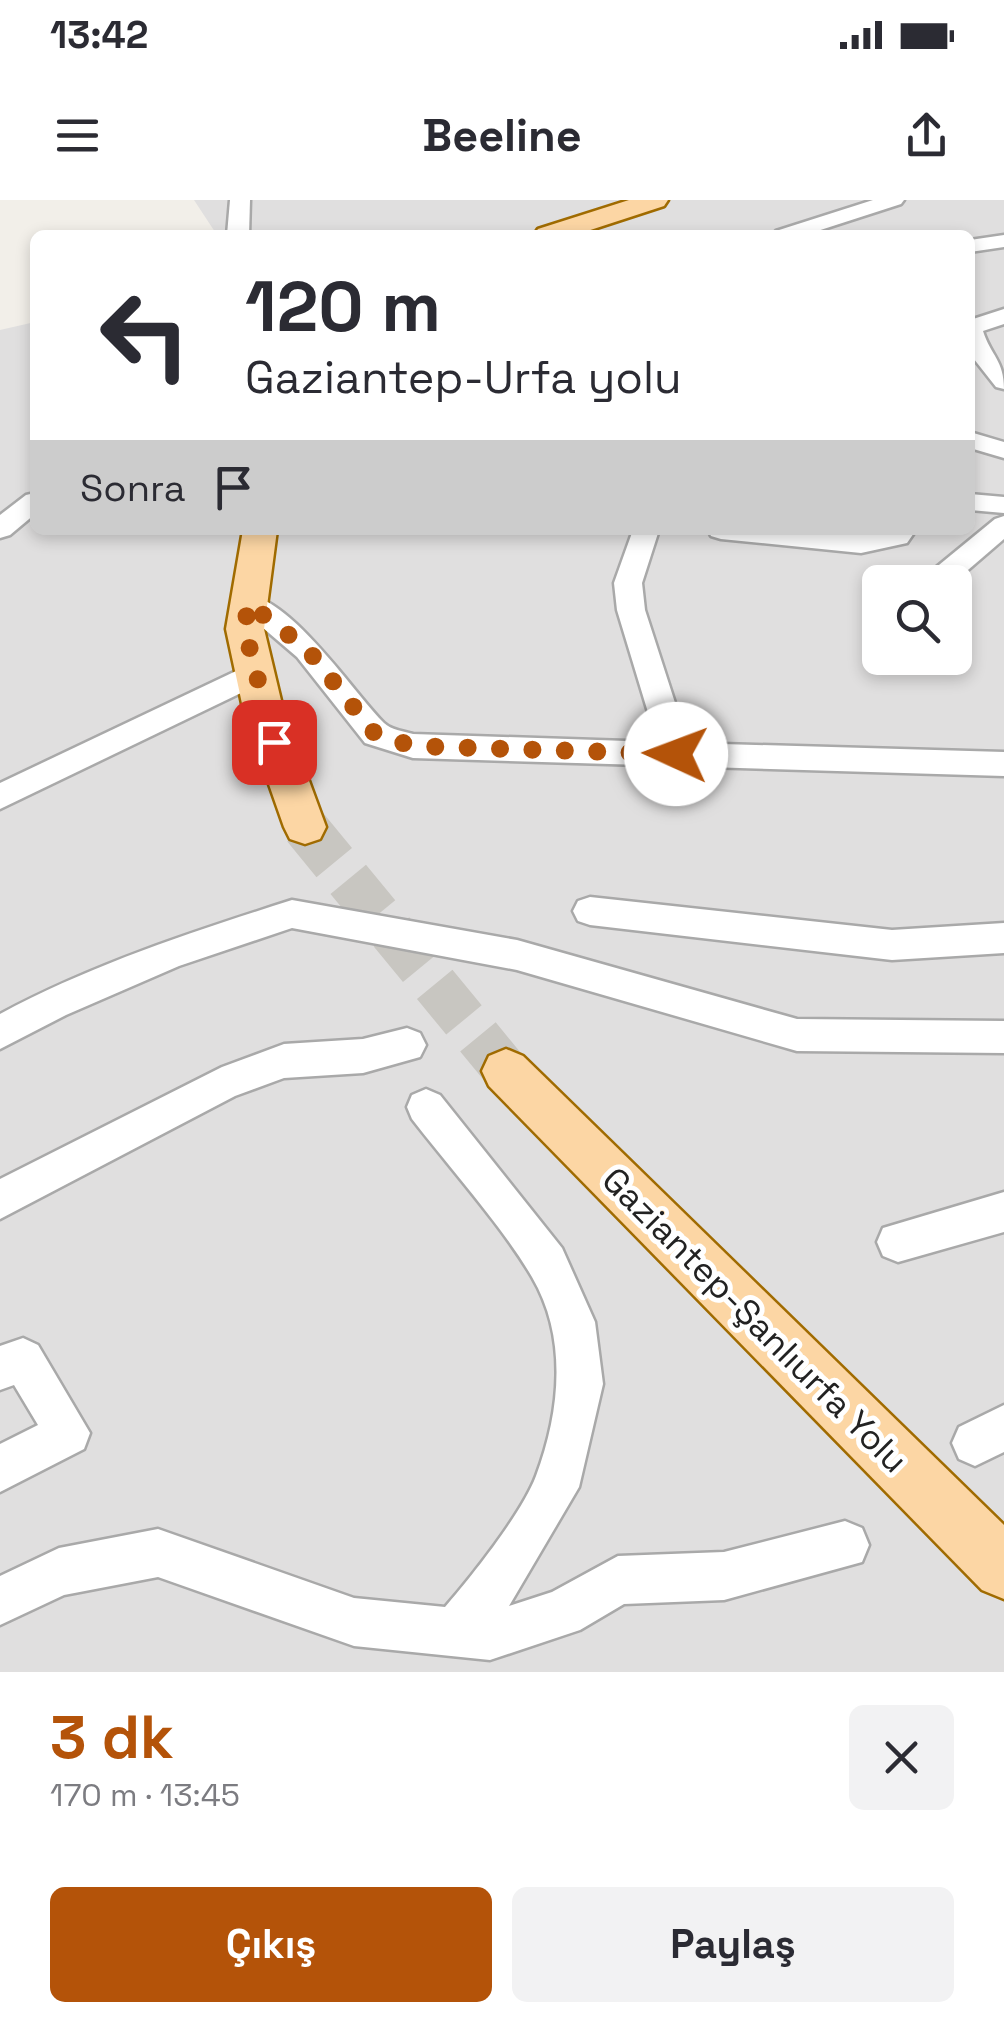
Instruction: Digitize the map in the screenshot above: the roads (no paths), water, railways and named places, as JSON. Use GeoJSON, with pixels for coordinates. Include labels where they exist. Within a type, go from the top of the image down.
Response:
{"type":"FeatureCollection","features":[{"type":"Feature","properties":{"kind":"main road"},"geometry":{"type":"LineString","coordinates":[[563,230],[655,200]]}},
{"type":"Feature","properties":{"kind":"main road"},"geometry":{"type":"LineString","coordinates":[[259,535],[245,630],[264,713],[305,827]]}},
{"type":"Feature","properties":{"kind":"main road","name":"Gaziantep-Şanlıurfa Yolu"},"geometry":{"type":"LineString","coordinates":[[506,1072],[1001,1562]]}},
{"type":"Feature","properties":{"kind":"street"},"geometry":{"type":"LineString","coordinates":[[238,230],[240,200]]}},
{"type":"Feature","properties":{"kind":"street"},"geometry":{"type":"LineString","coordinates":[[814,200],[858,230]]}},
{"type":"Feature","properties":{"kind":"street"},"geometry":{"type":"LineString","coordinates":[[799,230],[894,200]]}},
{"type":"Feature","properties":{"kind":"street"},"geometry":{"type":"LineString","coordinates":[[975,245],[1004,241]]}},
{"type":"Feature","properties":{"kind":"street"},"geometry":{"type":"LineString","coordinates":[[975,326],[1004,316]]}},
{"type":"Feature","properties":{"kind":"street"},"geometry":{"type":"LineString","coordinates":[[975,343],[1004,382]]}},
{"type":"Feature","properties":{"kind":"street"},"geometry":{"type":"LineString","coordinates":[[975,441],[1004,450]]}},
{"type":"Feature","properties":{"kind":"street"},"geometry":{"type":"LineString","coordinates":[[975,503],[1004,506]]}},
{"type":"Feature","properties":{"kind":"street"},"geometry":{"type":"LineString","coordinates":[[0,529],[30,505]]}},
{"type":"Feature","properties":{"kind":"street"},"geometry":{"type":"LineString","coordinates":[[957,565],[1004,524]]}},
{"type":"Feature","properties":{"kind":"street"},"geometry":{"type":"LineString","coordinates":[[644,535],[628,583],[676,754]]}},
{"type":"Feature","properties":{"kind":"street"},"geometry":{"type":"LineString","coordinates":[[824,536],[862,544],[899,535]]}},
{"type":"Feature","properties":{"kind":"street"},"geometry":{"type":"LineString","coordinates":[[248,603],[308,650],[376,735],[413,746],[1004,764]]}},
{"type":"Feature","properties":{"kind":"street"},"geometry":{"type":"LineString","coordinates":[[0,797],[255,673]]}},
{"type":"Feature","properties":{"kind":"street"},"geometry":{"type":"LineString","coordinates":[[590,910],[892,945],[1004,938]]}},
{"type":"Feature","properties":{"kind":"street"},"geometry":{"type":"LineString","coordinates":[[0,1033],[53,1004],[169,954],[292,914],[517,955],[797,1035],[1004,1038]]}},
{"type":"Feature","properties":{"kind":"street"},"geometry":{"type":"LineString","coordinates":[[0,1200],[238,1078],[284,1061],[363,1056],[406,1045]]}},
{"type":"Feature","properties":{"kind":"street"},"geometry":{"type":"LineString","coordinates":[[426,1106],[547,1263],[574,1322],[581,1384],[556,1487],[492,1589],[456,1632]]}},
{"type":"Feature","properties":{"kind":"street"},"geometry":{"type":"LineString","coordinates":[[898,1242],[1004,1212]]}},
{"type":"Feature","properties":{"kind":"street"},"geometry":{"type":"LineString","coordinates":[[0,1368],[22,1360],[68,1433],[0,1469]]}},
{"type":"Feature","properties":{"kind":"street"},"geometry":{"type":"LineString","coordinates":[[0,1600],[59,1572],[158,1553],[354,1622],[490,1636],[563,1613],[618,1580],[724,1576],[845,1545]]}},
{"type":"Feature","properties":{"kind":"tunnel"},"geometry":{"type":"LineString","coordinates":[[305,827],[506,1071]]}}]}
